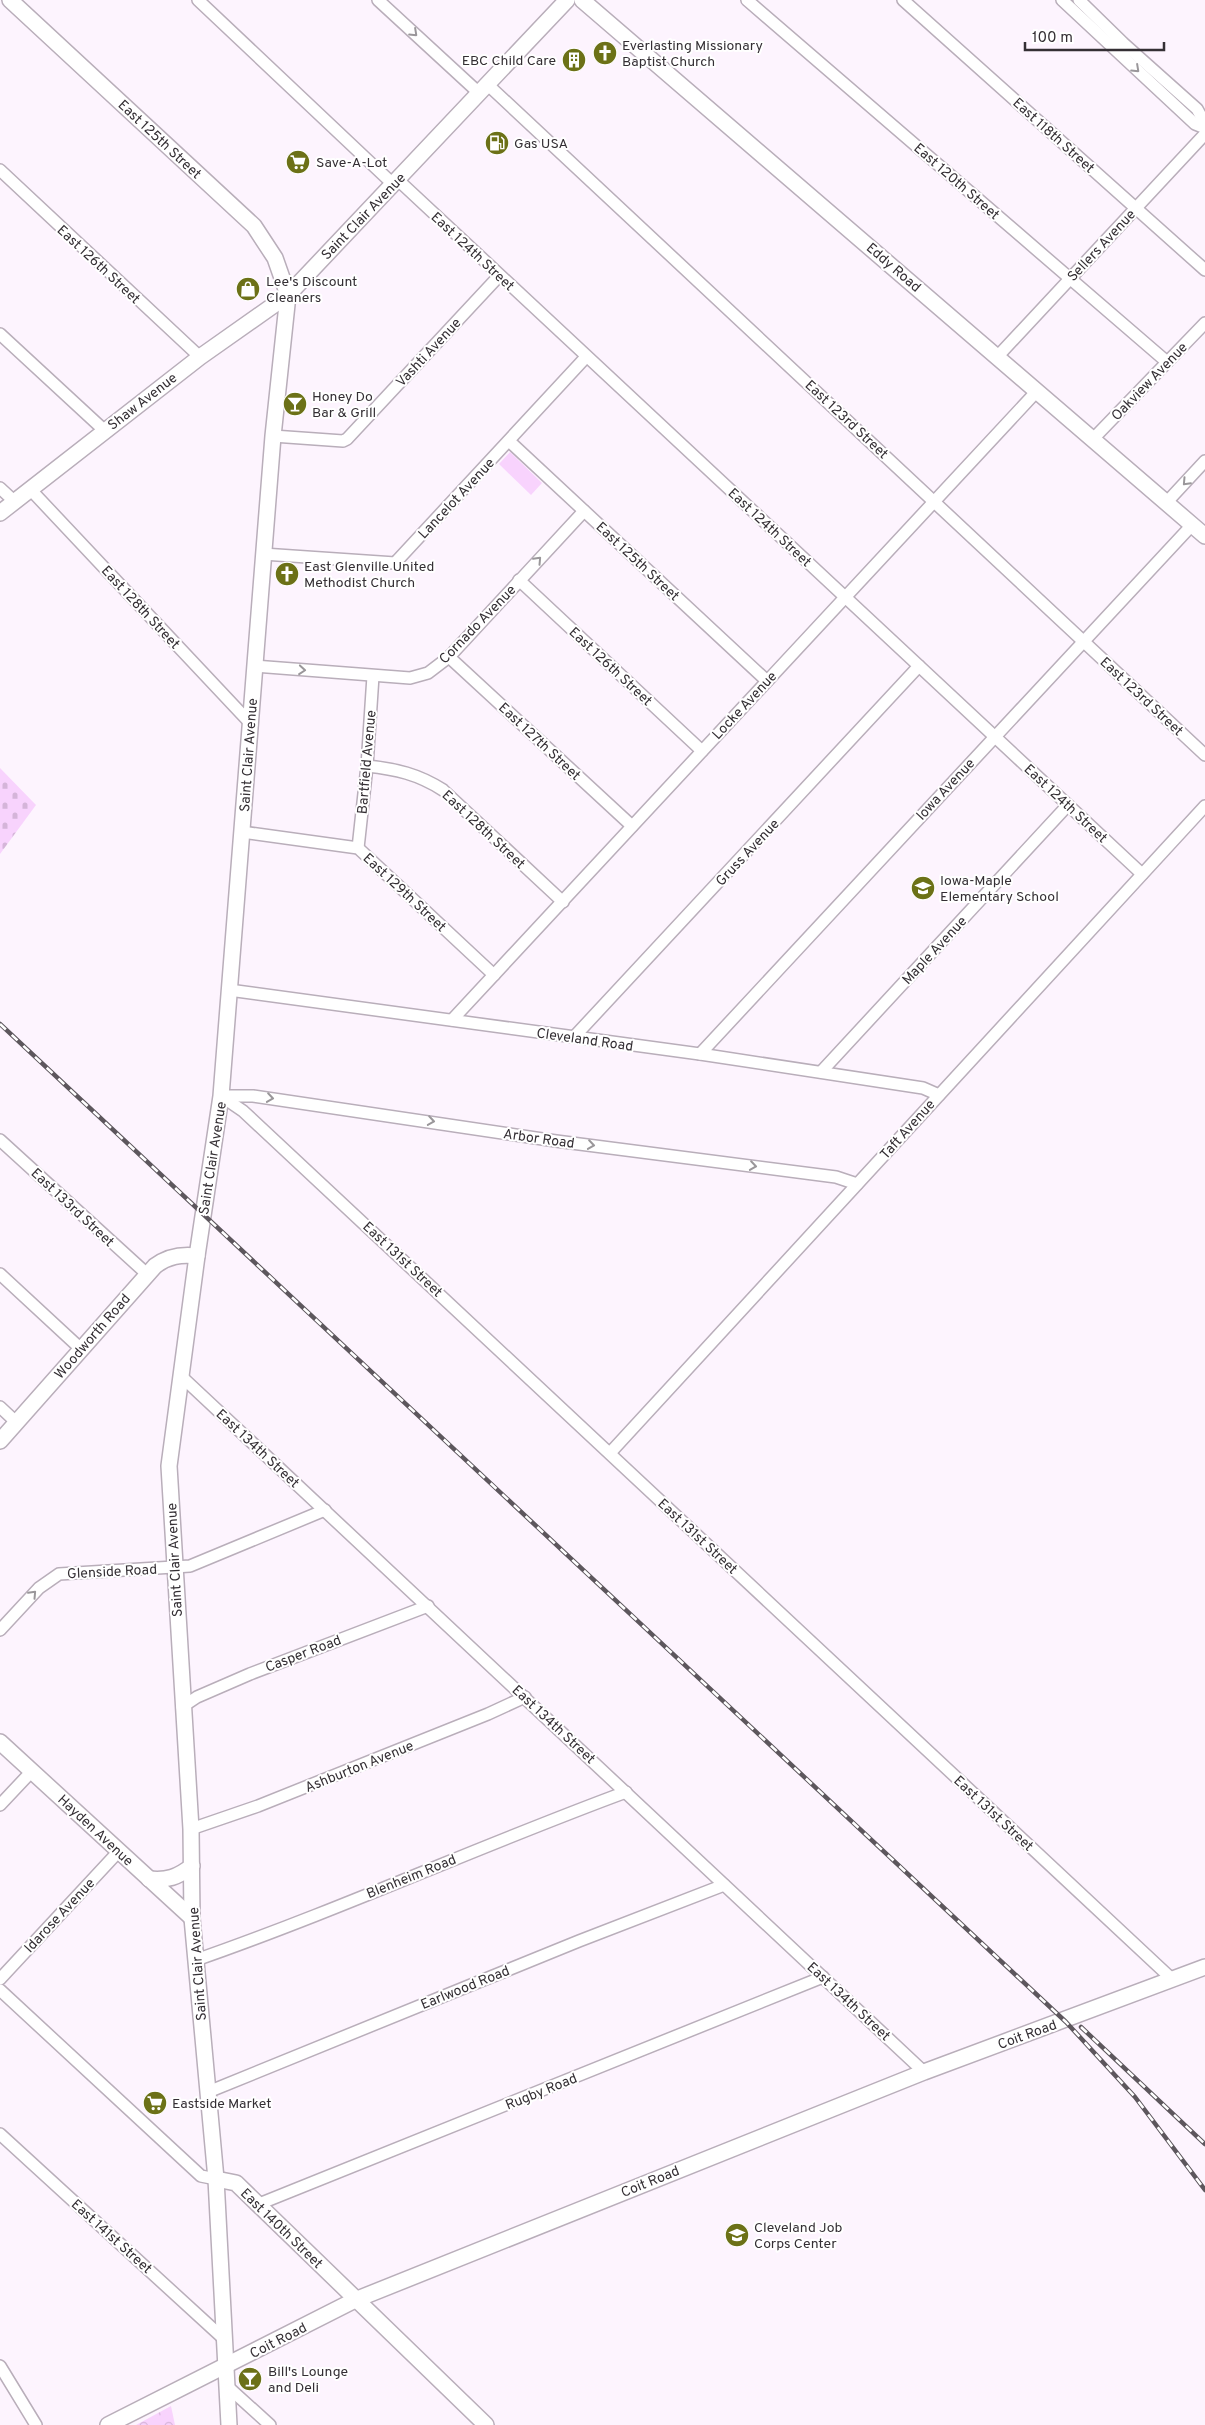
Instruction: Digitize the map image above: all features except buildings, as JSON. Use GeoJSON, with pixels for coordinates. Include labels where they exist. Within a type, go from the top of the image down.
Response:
{"type":"FeatureCollection","features":[{"type":"Feature","properties":{"kind":"street","name":"East 125th Street"},"geometry":{"type":"LineString","coordinates":[[10,0],[254,226],[275,258],[288,295]]}},
{"type":"Feature","properties":{"kind":"street","name":"East 124th Street"},"geometry":{"type":"LineString","coordinates":[[198,0],[845,596],[1142,874]]}},
{"type":"Feature","properties":{"kind":"street","name":"East 123rd Street"},"geometry":{"type":"LineString","coordinates":[[378,0],[483,89],[934,502],[1205,755]]}},
{"type":"Feature","properties":{"kind":"street","name":"Saint Clair Avenue"},"geometry":{"type":"LineString","coordinates":[[230,2425],[216,2178],[192,1918],[191,1829],[182,1707],[169,1466],[221,1096],[252,724],[254,666],[263,554],[288,295],[567,0]]}},
{"type":"Feature","properties":{"kind":"street","name":"Eddy Road"},"geometry":{"type":"LineString","coordinates":[[582,0],[1205,536]]}},
{"type":"Feature","properties":{"kind":"street","name":"East 120th Street"},"geometry":{"type":"LineString","coordinates":[[747,0],[1167,362]]}},
{"type":"Feature","properties":{"kind":"street","name":"East 118th Street"},"geometry":{"type":"LineString","coordinates":[[903,0],[1205,270]]}},
{"type":"Feature","properties":{"kind":"street"},"geometry":{"type":"LineString","coordinates":[[1062,0],[1195,124],[1205,128]]}},
{"type":"Feature","properties":{"kind":"street"},"geometry":{"type":"LineString","coordinates":[[1079,0],[1123,43],[1197,109],[1205,123]]}},
{"type":"Feature","properties":{"kind":"street","name":"Sellers Avenue"},"geometry":{"type":"LineString","coordinates":[[998,356],[1205,134]]}},
{"type":"Feature","properties":{"kind":"street","name":"East 126th Street"},"geometry":{"type":"LineString","coordinates":[[0,170],[200,357]]}},
{"type":"Feature","properties":{"kind":"street","name":"Vashti Avenue"},"geometry":{"type":"LineString","coordinates":[[273,436],[342,441],[348,439],[499,276]]}},
{"type":"Feature","properties":{"kind":"street","name":"Shaw Avenue"},"geometry":{"type":"LineString","coordinates":[[0,513],[200,357],[288,295]]}},
{"type":"Feature","properties":{"kind":"street","name":"Oakview Avenue"},"geometry":{"type":"LineString","coordinates":[[1092,440],[1205,323]]}},
{"type":"Feature","properties":{"kind":"street"},"geometry":{"type":"LineString","coordinates":[[0,334],[105,431]]}},
{"type":"Feature","properties":{"kind":"street","name":"Lancelot Avenue"},"geometry":{"type":"LineString","coordinates":[[263,554],[395,563],[586,357]]}},
{"type":"Feature","properties":{"kind":"street","name":"Locke Avenue"},"geometry":{"type":"LineString","coordinates":[[452,1020],[1037,391]]}},
{"type":"Feature","properties":{"kind":"street","name":"East 125th Street"},"geometry":{"type":"LineString","coordinates":[[509,441],[767,681]]}},
{"type":"Feature","properties":{"kind":"street"},"geometry":{"type":"LineString","coordinates":[[1166,503],[1205,461]]}},
{"type":"Feature","properties":{"kind":"street"},"geometry":{"type":"LineString","coordinates":[[0,488],[15,502]]}},
{"type":"Feature","properties":{"kind":"street","name":"East 128th Street"},"geometry":{"type":"LineString","coordinates":[[30,489],[252,724]]}},
{"type":"Feature","properties":{"kind":"street","name":"Cornado Avenue"},"geometry":{"type":"LineString","coordinates":[[254,666],[410,678],[428,673],[449,657],[584,511]]}},
{"type":"Feature","properties":{"kind":"street","name":"Iowa Avenue"},"geometry":{"type":"LineString","coordinates":[[700,1054],[1192,525]]}},
{"type":"Feature","properties":{"kind":"street","name":"East 126th Street"},"geometry":{"type":"LineString","coordinates":[[519,580],[702,751]]}},
{"type":"Feature","properties":{"kind":"street","name":"East 127th Street"},"geometry":{"type":"LineString","coordinates":[[449,657],[632,826]]}},
{"type":"Feature","properties":{"kind":"street","name":"Gruss Avenue"},"geometry":{"type":"LineString","coordinates":[[574,1037],[919,666]]}},
{"type":"Feature","properties":{"kind":"street","name":"Bartfield Avenue"},"geometry":{"type":"LineString","coordinates":[[358,848],[374,676]]}},
{"type":"Feature","properties":{"kind":"street","name":"East 128th Street"},"geometry":{"type":"LineString","coordinates":[[367,766],[404,770],[425,778],[443,790],[563,902]]}},
{"type":"Feature","properties":{"kind":"street","name":"Maple Avenue"},"geometry":{"type":"LineString","coordinates":[[821,1072],[1068,805]]}},
{"type":"Feature","properties":{"kind":"street","name":"Taft Avenue"},"geometry":{"type":"LineString","coordinates":[[610,1453],[1205,806]]}},
{"type":"Feature","properties":{"kind":"street","name":"East 129th Street"},"geometry":{"type":"LineString","coordinates":[[242,832],[358,848],[494,975]]}},
{"type":"Feature","properties":{"kind":"street","name":"Cleveland Road"},"geometry":{"type":"LineString","coordinates":[[229,990],[700,1054],[924,1088],[938,1095]]}},
{"type":"Feature","properties":{"kind":"street","name":"Arbor Road"},"geometry":{"type":"LineString","coordinates":[[221,1096],[256,1096],[556,1140],[836,1178],[857,1184]]}},
{"type":"Feature","properties":{"kind":"street","name":"East 131st Street"},"geometry":{"type":"LineString","coordinates":[[221,1096],[247,1114],[1172,1980]]}},
{"type":"Feature","properties":{"kind":"street","name":"East 133rd Street"},"geometry":{"type":"LineString","coordinates":[[0,1140],[147,1274]]}},
{"type":"Feature","properties":{"kind":"street","name":"Woodworth Road"},"geometry":{"type":"LineString","coordinates":[[0,1441],[147,1274],[162,1260],[172,1256],[183,1254],[197,1256]]}},
{"type":"Feature","properties":{"kind":"street"},"geometry":{"type":"LineString","coordinates":[[0,1274],[81,1349]]}},
{"type":"Feature","properties":{"kind":"street","name":"East 134th Street"},"geometry":{"type":"LineString","coordinates":[[182,1377],[924,2072]]}},
{"type":"Feature","properties":{"kind":"street"},"geometry":{"type":"LineString","coordinates":[[0,1407],[16,1422]]}},
{"type":"Feature","properties":{"kind":"street","name":"Glenside Road"},"geometry":{"type":"LineString","coordinates":[[0,1630],[40,1588],[59,1574],[190,1566],[325,1510]]}},
{"type":"Feature","properties":{"kind":"street","name":"Casper Road"},"geometry":{"type":"LineString","coordinates":[[182,1707],[197,1697],[250,1674],[428,1606]]}},
{"type":"Feature","properties":{"kind":"street","name":"Ashburton Avenue"},"geometry":{"type":"LineString","coordinates":[[191,1829],[258,1806],[488,1714],[525,1697]]}},
{"type":"Feature","properties":{"kind":"street","name":"Hayden Avenue"},"geometry":{"type":"LineString","coordinates":[[0,1742],[192,1918]]}},
{"type":"Feature","properties":{"kind":"street"},"geometry":{"type":"LineString","coordinates":[[0,1805],[32,1771]]}},
{"type":"Feature","properties":{"kind":"street","name":"Blenheim Road"},"geometry":{"type":"LineString","coordinates":[[196,1960],[268,1935],[533,1827],[626,1792]]}},
{"type":"Feature","properties":{"kind":"street","name":"Idarose Avenue"},"geometry":{"type":"LineString","coordinates":[[1,1976],[119,1851]]}},
{"type":"Feature","properties":{"kind":"street"},"geometry":{"type":"LineString","coordinates":[[149,1879],[167,1880],[182,1874],[192,1866]]}},
{"type":"Feature","properties":{"kind":"street","name":"Earlwood Road"},"geometry":{"type":"LineString","coordinates":[[208,2092],[578,1941],[724,1885]]}},
{"type":"Feature","properties":{"kind":"street","name":"Coit Road"},"geometry":{"type":"LineString","coordinates":[[108,2425],[355,2300],[924,2072],[1205,1967]]}},
{"type":"Feature","properties":{"kind":"street","name":"Rugby Road"},"geometry":{"type":"LineString","coordinates":[[259,2204],[823,1977]]}},
{"type":"Feature","properties":{"kind":"street","name":"East 140th Street"},"geometry":{"type":"LineString","coordinates":[[0,1990],[201,2176],[236,2183],[486,2425]]}},
{"type":"Feature","properties":{"kind":"street","name":"East 141st Street"},"geometry":{"type":"LineString","coordinates":[[0,2134],[224,2339]]}},
{"type":"Feature","properties":{"kind":"street"},"geometry":{"type":"LineString","coordinates":[[0,2366],[36,2425]]}},
{"type":"Feature","properties":{"kind":"street"},"geometry":{"type":"LineString","coordinates":[[228,2387],[270,2425]]}},
{"type":"Feature","properties":{"kind":"green space"},"geometry":{"type":"Polygon","coordinates":[[[510,452],[542,483],[531,495],[499,464],[510,452]]]}},
{"type":"Feature","properties":{"kind":"green space"},"geometry":{"type":"Polygon","coordinates":[[[0,768],[36,805],[0,854],[0,768]]]}},
{"type":"Feature","properties":{"kind":"green space"},"geometry":{"type":"Polygon","coordinates":[[[171,2406],[175,2425],[136,2425],[171,2406]]]}},
{"type":"Feature","properties":{"kind":"railway"},"geometry":{"type":"LineString","coordinates":[[0,1024],[1066,2022],[1135,2097],[1205,2190]]}},
{"type":"Feature","properties":{"kind":"railway"},"geometry":{"type":"LineString","coordinates":[[1081,2027],[1205,2144]]}},
{"type":"Feature","properties":{"kind":"place","name":"Everlasting Missionary Baptist Church"},"geometry":{"type":"Point","coordinates":[605,53]}},
{"type":"Feature","properties":{"kind":"place","name":"EBC Child Care"},"geometry":{"type":"Point","coordinates":[574,60]}},
{"type":"Feature","properties":{"kind":"place","name":"Gas USA"},"geometry":{"type":"Point","coordinates":[497,143]}},
{"type":"Feature","properties":{"kind":"place","name":"Save-A-Lot"},"geometry":{"type":"Point","coordinates":[298,162]}},
{"type":"Feature","properties":{"kind":"place","name":"Lee's Discount Cleaners"},"geometry":{"type":"Point","coordinates":[248,289]}},
{"type":"Feature","properties":{"kind":"place","name":"Honey Do Bar & Grill"},"geometry":{"type":"Point","coordinates":[295,404]}},
{"type":"Feature","properties":{"kind":"place","name":"East Glenville United Methodist Church"},"geometry":{"type":"Point","coordinates":[287,574]}},
{"type":"Feature","properties":{"kind":"place","name":"Iowa-Maple Elementary School"},"geometry":{"type":"Point","coordinates":[923,888]}},
{"type":"Feature","properties":{"kind":"place","name":"Eastside Market"},"geometry":{"type":"Point","coordinates":[155,2103]}},
{"type":"Feature","properties":{"kind":"place","name":"Cleveland Job Corps Center"},"geometry":{"type":"Point","coordinates":[737,2235]}},
{"type":"Feature","properties":{"kind":"place","name":"Bill's Lounge and Deli"},"geometry":{"type":"Point","coordinates":[250,2379]}}]}
